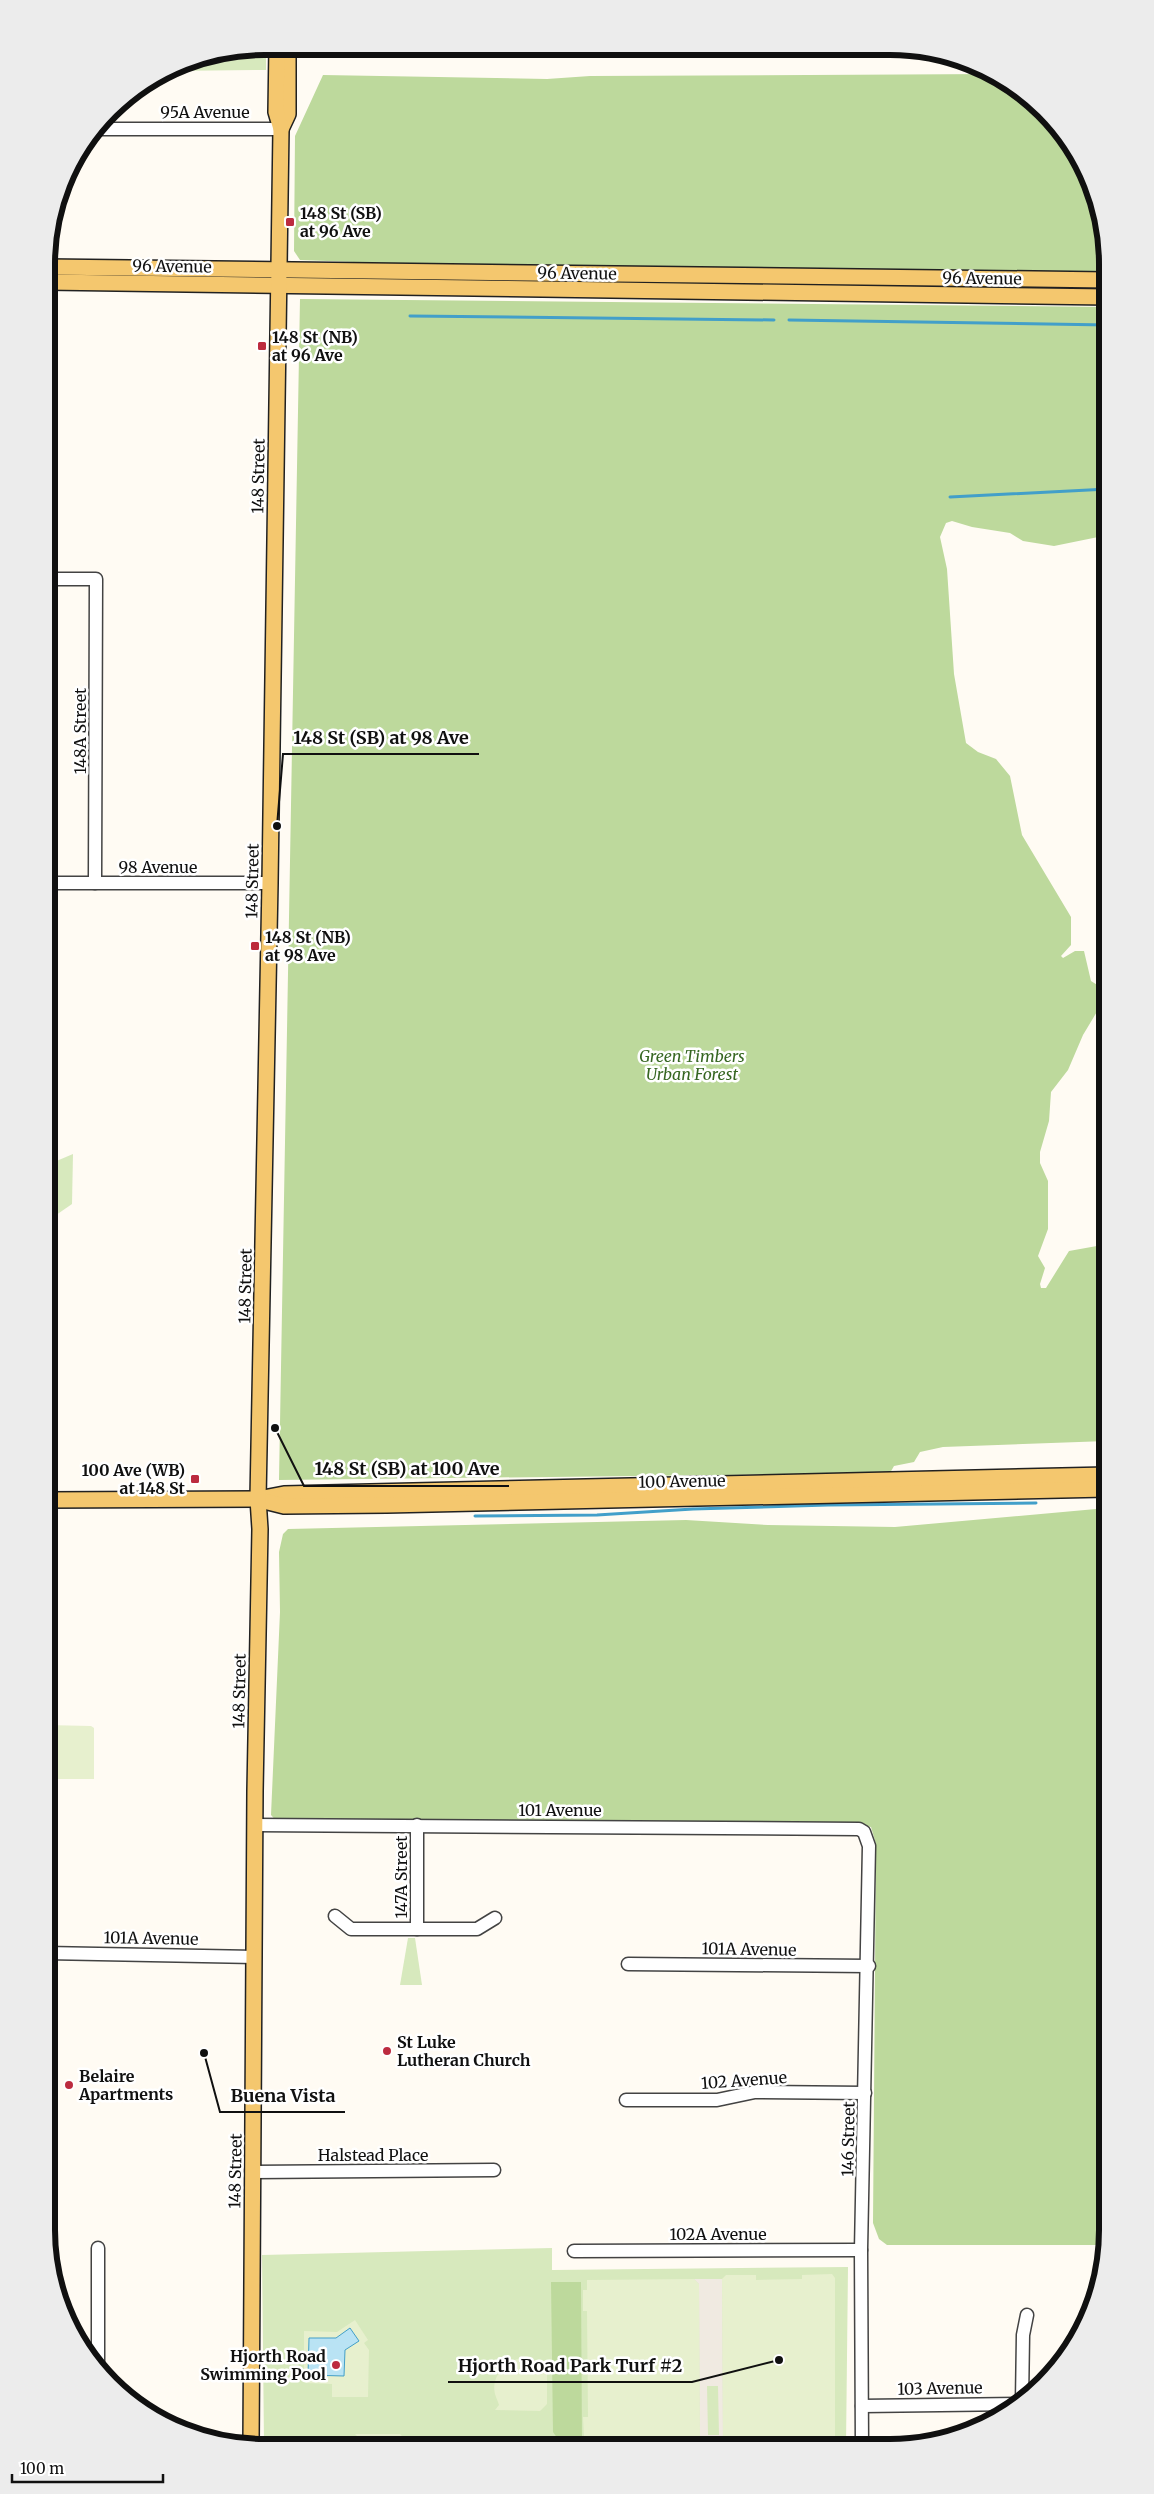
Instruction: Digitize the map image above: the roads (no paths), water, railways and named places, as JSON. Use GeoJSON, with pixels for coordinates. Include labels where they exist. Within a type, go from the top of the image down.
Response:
{"type":"FeatureCollection","features":[{"type":"Feature","properties":{"kind":"main road","name":"148 Street"},"geometry":{"type":"LineString","coordinates":[[250,2439],[255,1825],[260,1528],[258,1499],[270,883],[281,129],[276,112],[277,55]]}},
{"type":"Feature","properties":{"kind":"main road","name":"148 Street"},"geometry":{"type":"LineString","coordinates":[[281,129],[288,114],[288,55]]}},
{"type":"Feature","properties":{"kind":"main road","name":"96 Avenue"},"geometry":{"type":"LineString","coordinates":[[55,267],[1099,280]]}},
{"type":"Feature","properties":{"kind":"main road","name":"96 Avenue"},"geometry":{"type":"LineString","coordinates":[[55,282],[1099,297]]}},
{"type":"Feature","properties":{"kind":"main road","name":"100 Avenue"},"geometry":{"type":"LineString","coordinates":[[55,1500],[258,1499],[284,1494],[1099,1475]]}},
{"type":"Feature","properties":{"kind":"main road","name":"100 Avenue"},"geometry":{"type":"LineString","coordinates":[[258,1499],[284,1506],[1099,1489]]}},
{"type":"Feature","properties":{"kind":"street","name":"95A Avenue"},"geometry":{"type":"LineString","coordinates":[[105,129],[281,129]]}},
{"type":"Feature","properties":{"kind":"street","name":"148A Street"},"geometry":{"type":"LineString","coordinates":[[55,579],[96,579],[94,883]]}},
{"type":"Feature","properties":{"kind":"street","name":"98 Avenue"},"geometry":{"type":"LineString","coordinates":[[55,883],[270,883]]}},
{"type":"Feature","properties":{"kind":"street","name":"101 Avenue"},"geometry":{"type":"LineString","coordinates":[[255,1825],[850,1829],[864,1832]]}},
{"type":"Feature","properties":{"kind":"street","name":"147A Street"},"geometry":{"type":"LineString","coordinates":[[417,1825],[417,1929]]}},
{"type":"Feature","properties":{"kind":"street","name":"146 Street"},"geometry":{"type":"LineString","coordinates":[[862,2439],[861,2250],[869,1966],[869,1846],[864,1832]]}},
{"type":"Feature","properties":{"kind":"street"},"geometry":{"type":"LineString","coordinates":[[335,1916],[352,1930],[477,1930],[495,1918]]}},
{"type":"Feature","properties":{"kind":"street","name":"101A Avenue"},"geometry":{"type":"LineString","coordinates":[[55,1953],[255,1957]]}},
{"type":"Feature","properties":{"kind":"street","name":"101A Avenue"},"geometry":{"type":"LineString","coordinates":[[628,1964],[869,1966]]}},
{"type":"Feature","properties":{"kind":"street","name":"102 Avenue"},"geometry":{"type":"LineString","coordinates":[[626,2100],[717,2100],[755,2092],[865,2093]]}},
{"type":"Feature","properties":{"kind":"street","name":"Halstead Place"},"geometry":{"type":"LineString","coordinates":[[252,2172],[494,2170]]}},
{"type":"Feature","properties":{"kind":"street"},"geometry":{"type":"LineString","coordinates":[[98,2248],[98,2357]]}},
{"type":"Feature","properties":{"kind":"street","name":"102A Avenue"},"geometry":{"type":"LineString","coordinates":[[574,2251],[861,2250]]}},
{"type":"Feature","properties":{"kind":"street"},"geometry":{"type":"LineString","coordinates":[[1022,2392],[1023,2335],[1027,2315]]}},
{"type":"Feature","properties":{"kind":"street","name":"103 Avenue"},"geometry":{"type":"LineString","coordinates":[[862,2406],[1006,2404]]}},
{"type":"Feature","properties":{"kind":"water"},"geometry":{"type":"Polygon","coordinates":[[[350,2328],[359,2341],[345,2350],[344,2376],[308,2375],[309,2338],[336,2338],[350,2328]]]}},
{"type":"Feature","properties":{"kind":"waterway"},"geometry":{"type":"LineString","coordinates":[[410,316],[774,320]]}},
{"type":"Feature","properties":{"kind":"waterway"},"geometry":{"type":"LineString","coordinates":[[789,320],[1099,325]]}},
{"type":"Feature","properties":{"kind":"waterway"},"geometry":{"type":"LineString","coordinates":[[950,497],[1099,489]]}},
{"type":"Feature","properties":{"kind":"waterway"},"geometry":{"type":"LineString","coordinates":[[475,1516],[597,1515],[693,1509],[828,1505],[1036,1503]]}},
{"type":"Feature","properties":{"kind":"place","name":"148 St (SB) at 96 Ave"},"geometry":{"type":"Point","coordinates":[290,222]}},
{"type":"Feature","properties":{"kind":"place","name":"148 St (NB) at 96 Ave"},"geometry":{"type":"Point","coordinates":[262,346]}},
{"type":"Feature","properties":{"kind":"place","name":"148 St (SB) at 98 Ave"},"geometry":{"type":"Point","coordinates":[277,826]}},
{"type":"Feature","properties":{"kind":"place","name":"148 St (NB) at 98 Ave"},"geometry":{"type":"Point","coordinates":[255,946]}},
{"type":"Feature","properties":{"kind":"place","name":"148 St (SB) at 100 Ave"},"geometry":{"type":"Point","coordinates":[275,1428]}},
{"type":"Feature","properties":{"kind":"place","name":"100 Ave (WB) at 148 St"},"geometry":{"type":"Point","coordinates":[195,1479]}},
{"type":"Feature","properties":{"kind":"place","name":"St Luke Lutheran Church"},"geometry":{"type":"Point","coordinates":[387,2051]}},
{"type":"Feature","properties":{"kind":"place","name":"Buena Vista"},"geometry":{"type":"Point","coordinates":[204,2053]}},
{"type":"Feature","properties":{"kind":"place","name":"Belaire Apartments"},"geometry":{"type":"Point","coordinates":[69,2085]}},
{"type":"Feature","properties":{"kind":"place","name":"Hjorth Road Park Turf #2"},"geometry":{"type":"Point","coordinates":[779,2360]}},
{"type":"Feature","properties":{"kind":"place","name":"Hjorth Road Swimming Pool"},"geometry":{"type":"Point","coordinates":[336,2365]}},
{"type":"Feature","properties":{"kind":"park label","name":"Green Timbers Urban Forest"},"geometry":{"type":"Point","coordinates":[692,1065]}}]}
